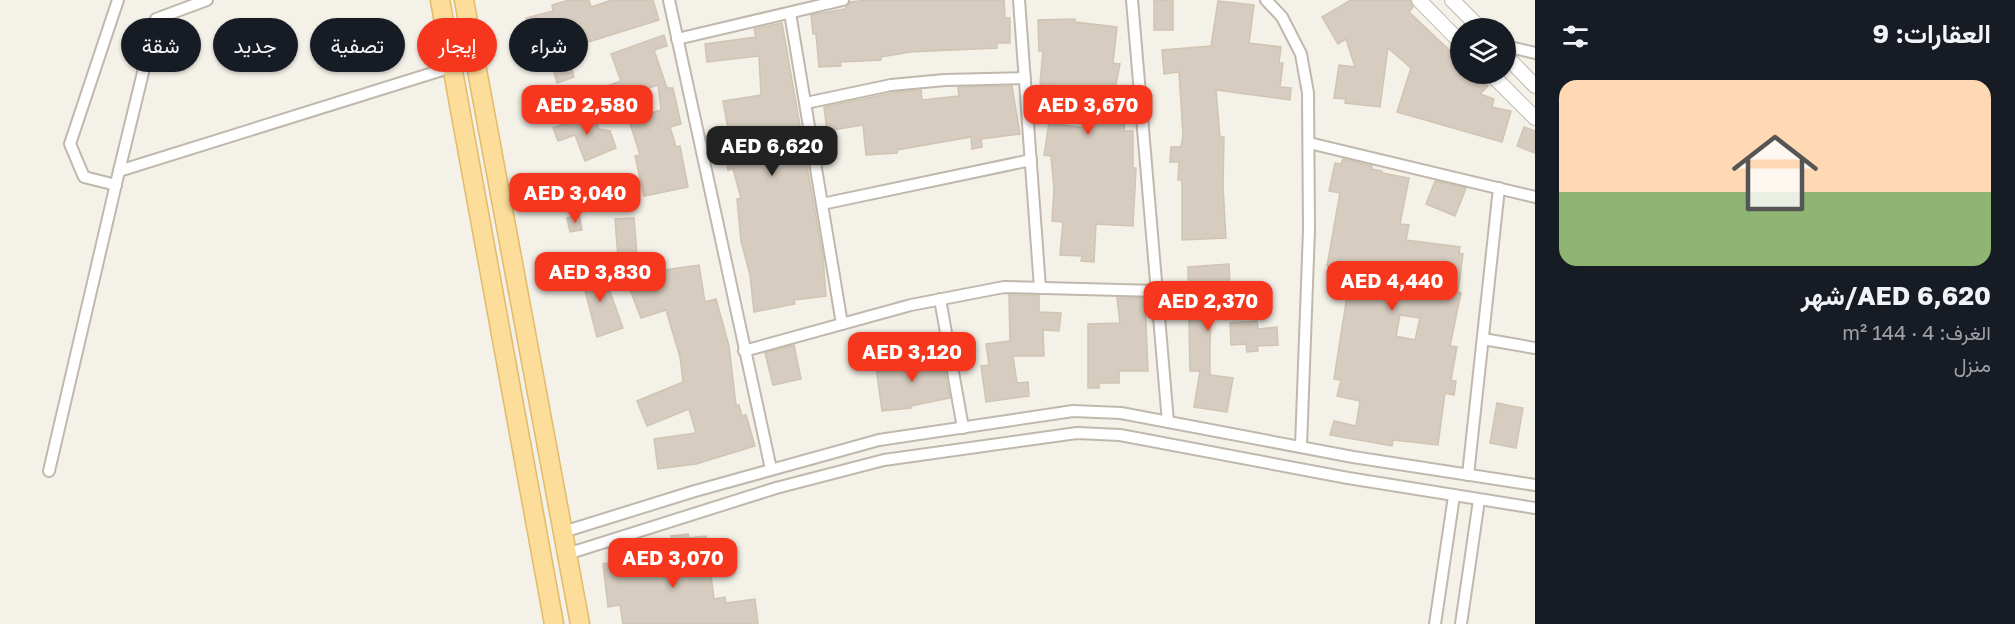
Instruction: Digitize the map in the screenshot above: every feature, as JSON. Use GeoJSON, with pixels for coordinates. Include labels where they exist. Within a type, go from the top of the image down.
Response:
{"type":"FeatureCollection","features":[{"type":"Feature","properties":{"kind":"main road"},"geometry":{"type":"LineString","coordinates":[[440,0],[443,18]]}},
{"type":"Feature","properties":{"kind":"main road"},"geometry":{"type":"LineString","coordinates":[[464,0],[580,624]]}},
{"type":"Feature","properties":{"kind":"main road"},"geometry":{"type":"LineString","coordinates":[[453,72],[554,624]]}},
{"type":"Feature","properties":{"kind":"street"},"geometry":{"type":"LineString","coordinates":[[116,185],[84,177],[70,144],[118,0]]}},
{"type":"Feature","properties":{"kind":"street"},"geometry":{"type":"LineString","coordinates":[[49,471],[156,19],[207,0]]}},
{"type":"Feature","properties":{"kind":"street"},"geometry":{"type":"LineString","coordinates":[[669,0],[771,469]]}},
{"type":"Feature","properties":{"kind":"street"},"geometry":{"type":"LineString","coordinates":[[677,39],[843,0]]}},
{"type":"Feature","properties":{"kind":"street"},"geometry":{"type":"LineString","coordinates":[[1019,0],[1040,288]]}},
{"type":"Feature","properties":{"kind":"street"},"geometry":{"type":"LineString","coordinates":[[1132,0],[1168,422]]}},
{"type":"Feature","properties":{"kind":"street"},"geometry":{"type":"LineString","coordinates":[[1266,0],[1282,17],[1301,54],[1308,93],[1309,230],[1301,446]]}},
{"type":"Feature","properties":{"kind":"street"},"geometry":{"type":"LineString","coordinates":[[1419,0],[1450,32]]}},
{"type":"Feature","properties":{"kind":"street"},"geometry":{"type":"LineString","coordinates":[[1452,0],[1470,18]]}},
{"type":"Feature","properties":{"kind":"street"},"geometry":{"type":"LineString","coordinates":[[790,13],[842,324]]}},
{"type":"Feature","properties":{"kind":"street"},"geometry":{"type":"LineString","coordinates":[[1516,48],[1535,52]]}},
{"type":"Feature","properties":{"kind":"street"},"geometry":{"type":"LineString","coordinates":[[1516,66],[1535,86]]}},
{"type":"Feature","properties":{"kind":"street"},"geometry":{"type":"LineString","coordinates":[[119,171],[436,72]]}},
{"type":"Feature","properties":{"kind":"street"},"geometry":{"type":"LineString","coordinates":[[806,104],[891,85],[945,80],[1025,78]]}},
{"type":"Feature","properties":{"kind":"street"},"geometry":{"type":"LineString","coordinates":[[1501,84],[1535,118]]}},
{"type":"Feature","properties":{"kind":"street"},"geometry":{"type":"LineString","coordinates":[[1309,143],[1535,197]]}},
{"type":"Feature","properties":{"kind":"street"},"geometry":{"type":"LineString","coordinates":[[822,204],[1031,160]]}},
{"type":"Feature","properties":{"kind":"street"},"geometry":{"type":"LineString","coordinates":[[1468,475],[1499,188]]}},
{"type":"Feature","properties":{"kind":"street"},"geometry":{"type":"LineString","coordinates":[[744,351],[940,299],[1004,287],[1157,291]]}},
{"type":"Feature","properties":{"kind":"street"},"geometry":{"type":"LineString","coordinates":[[940,299],[963,428]]}},
{"type":"Feature","properties":{"kind":"street"},"geometry":{"type":"LineString","coordinates":[[1483,339],[1535,348]]}},
{"type":"Feature","properties":{"kind":"street"},"geometry":{"type":"LineString","coordinates":[[563,532],[771,469],[879,440],[1073,411],[1121,413],[1535,485]]}},
{"type":"Feature","properties":{"kind":"street"},"geometry":{"type":"LineString","coordinates":[[567,554],[776,488],[884,460],[1077,433],[1120,435],[1454,496],[1535,508]]}},
{"type":"Feature","properties":{"kind":"street"},"geometry":{"type":"LineString","coordinates":[[1435,624],[1454,496]]}},
{"type":"Feature","properties":{"kind":"street"},"geometry":{"type":"LineString","coordinates":[[1461,624],[1479,500]]}},
{"type":"Feature","properties":{"kind":"building"},"geometry":{"type":"Polygon","coordinates":[[[569,0],[589,0],[591,7],[612,0],[653,0],[659,20],[588,42],[588,18],[526,18],[553,11],[552,5],[569,0]]]}},
{"type":"Feature","properties":{"kind":"building"},"geometry":{"type":"Polygon","coordinates":[[[1004,0],[1005,18],[1010,18],[1010,43],[997,43],[997,48],[910,52],[881,57],[881,60],[840,62],[841,66],[819,67],[816,34],[813,34],[811,15],[845,9],[850,2],[1004,0]]]}},
{"type":"Feature","properties":{"kind":"building"},"geometry":{"type":"Polygon","coordinates":[[[1154,0],[1173,0],[1173,30],[1154,30],[1154,0]]]}},
{"type":"Feature","properties":{"kind":"building"},"geometry":{"type":"Polygon","coordinates":[[[1351,0],[1410,0],[1413,7],[1409,12],[1450,51],[1450,84],[1486,84],[1488,86],[1480,94],[1494,99],[1492,107],[1511,111],[1502,142],[1397,112],[1411,68],[1388,48],[1380,107],[1345,103],[1346,99],[1334,98],[1339,65],[1355,67],[1346,39],[1338,44],[1322,17],[1351,0]]]}},
{"type":"Feature","properties":{"kind":"building"},"geometry":{"type":"Polygon","coordinates":[[[1218,1],[1254,5],[1249,43],[1281,47],[1279,63],[1283,63],[1280,87],[1291,88],[1290,100],[1216,90],[1220,137],[1224,137],[1223,187],[1226,238],[1182,240],[1182,180],[1178,180],[1179,162],[1170,162],[1171,147],[1181,147],[1183,136],[1179,72],[1164,74],[1162,50],[1211,46],[1218,1]]]}},
{"type":"Feature","properties":{"kind":"building"},"geometry":{"type":"Polygon","coordinates":[[[1075,19],[1075,22],[1117,27],[1113,63],[1120,64],[1113,99],[1127,100],[1124,131],[1133,131],[1133,168],[1136,168],[1133,226],[1096,224],[1094,262],[1081,261],[1082,256],[1060,255],[1063,222],[1052,221],[1054,189],[1051,156],[1044,155],[1049,123],[1086,128],[1090,90],[1040,84],[1043,51],[1039,51],[1038,20],[1075,19]]]}},
{"type":"Feature","properties":{"kind":"building"},"geometry":{"type":"Polygon","coordinates":[[[782,23],[823,257],[826,296],[794,300],[795,304],[754,312],[750,275],[741,241],[737,199],[741,198],[733,169],[728,170],[724,140],[730,140],[723,101],[761,95],[759,56],[707,62],[705,44],[756,37],[754,29],[782,23]]]}},
{"type":"Feature","properties":{"kind":"building"},"geometry":{"type":"Polygon","coordinates":[[[664,35],[667,46],[654,50],[667,88],[673,88],[681,124],[670,127],[676,147],[680,146],[688,187],[644,196],[635,156],[640,155],[629,120],[661,110],[658,85],[585,110],[580,96],[621,81],[611,54],[664,35]]]}},
{"type":"Feature","properties":{"kind":"building"},"geometry":{"type":"Polygon","coordinates":[[[554,72],[573,72],[574,77],[557,83],[554,72]]]}},
{"type":"Feature","properties":{"kind":"building"},"geometry":{"type":"Polygon","coordinates":[[[1012,86],[1020,134],[981,139],[982,147],[972,149],[971,137],[897,150],[897,153],[866,155],[863,125],[827,131],[824,107],[897,92],[921,90],[922,100],[959,96],[958,87],[1012,86]]]}},
{"type":"Feature","properties":{"kind":"building"},"geometry":{"type":"Polygon","coordinates":[[[593,113],[599,129],[610,131],[616,148],[585,161],[575,135],[558,141],[553,128],[593,113]]]}},
{"type":"Feature","properties":{"kind":"building"},"geometry":{"type":"Polygon","coordinates":[[[1524,127],[1535,131],[1535,153],[1517,146],[1524,127]]]}},
{"type":"Feature","properties":{"kind":"building"},"geometry":{"type":"Polygon","coordinates":[[[1343,159],[1372,166],[1372,169],[1382,171],[1382,173],[1409,178],[1400,224],[1409,225],[1406,240],[1460,247],[1459,253],[1463,254],[1458,292],[1461,293],[1450,346],[1457,347],[1451,380],[1456,381],[1454,395],[1445,393],[1438,445],[1393,440],[1392,446],[1330,435],[1334,421],[1356,426],[1360,401],[1337,396],[1341,380],[1334,379],[1351,270],[1327,266],[1340,193],[1329,191],[1335,163],[1341,164],[1343,159]],[[1400,315],[1396,336],[1415,340],[1420,318],[1400,315]]]}},
{"type":"Feature","properties":{"kind":"building"},"geometry":{"type":"Polygon","coordinates":[[[1435,181],[1466,188],[1455,216],[1426,204],[1435,181]]]}},
{"type":"Feature","properties":{"kind":"building"},"geometry":{"type":"Polygon","coordinates":[[[579,215],[582,230],[570,232],[567,218],[579,215]]]}},
{"type":"Feature","properties":{"kind":"building"},"geometry":{"type":"Polygon","coordinates":[[[634,218],[638,267],[647,264],[650,272],[699,265],[705,302],[716,299],[729,346],[736,405],[739,405],[742,416],[746,415],[755,446],[696,464],[658,469],[654,439],[696,433],[689,409],[647,426],[637,401],[683,382],[680,357],[666,310],[641,318],[618,258],[615,219],[634,218]]]}},
{"type":"Feature","properties":{"kind":"building"},"geometry":{"type":"Polygon","coordinates":[[[1229,264],[1231,311],[1211,312],[1210,344],[1210,375],[1233,378],[1227,412],[1194,407],[1200,371],[1190,371],[1188,267],[1229,264]]]}},
{"type":"Feature","properties":{"kind":"building"},"geometry":{"type":"Polygon","coordinates":[[[594,266],[598,280],[605,278],[623,328],[597,337],[580,271],[594,266]]]}},
{"type":"Feature","properties":{"kind":"building"},"geometry":{"type":"Polygon","coordinates":[[[1009,295],[1039,295],[1039,312],[1061,313],[1059,331],[1043,330],[1044,356],[1013,356],[1017,383],[1028,382],[1029,396],[986,402],[981,366],[989,365],[986,344],[1010,341],[1009,295]]]}},
{"type":"Feature","properties":{"kind":"building"},"geometry":{"type":"Polygon","coordinates":[[[1117,298],[1145,298],[1148,371],[1119,371],[1119,383],[1099,383],[1099,388],[1088,388],[1088,324],[1120,323],[1117,298]]]}},
{"type":"Feature","properties":{"kind":"building"},"geometry":{"type":"Polygon","coordinates":[[[1257,321],[1258,329],[1277,327],[1278,345],[1257,346],[1258,351],[1247,352],[1246,344],[1231,345],[1230,323],[1257,321]]]}},
{"type":"Feature","properties":{"kind":"building"},"geometry":{"type":"Polygon","coordinates":[[[794,345],[801,379],[773,385],[765,353],[794,345]]]}},
{"type":"Feature","properties":{"kind":"building"},"geometry":{"type":"Polygon","coordinates":[[[941,355],[950,398],[911,406],[911,408],[882,411],[876,367],[941,355]]]}},
{"type":"Feature","properties":{"kind":"building"},"geometry":{"type":"Polygon","coordinates":[[[1497,403],[1523,408],[1516,448],[1490,443],[1497,403]]]}},
{"type":"Feature","properties":{"kind":"building"},"geometry":{"type":"Polygon","coordinates":[[[688,534],[689,538],[706,536],[714,599],[725,597],[726,603],[755,599],[758,624],[623,624],[620,605],[608,607],[603,564],[674,554],[671,536],[688,534]]]}}]}
